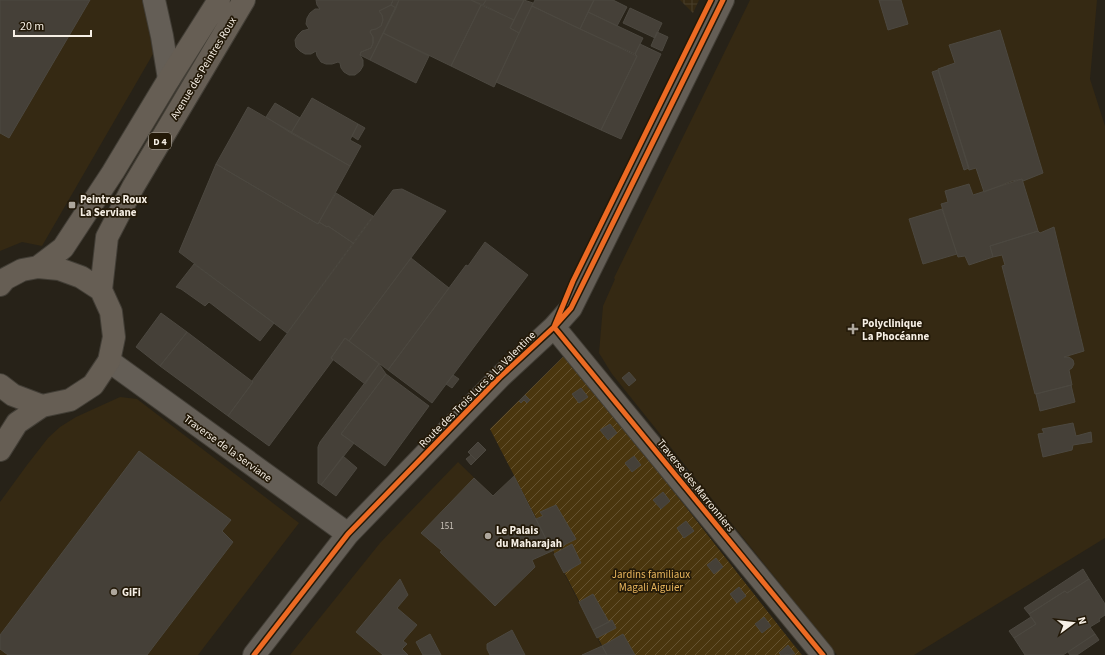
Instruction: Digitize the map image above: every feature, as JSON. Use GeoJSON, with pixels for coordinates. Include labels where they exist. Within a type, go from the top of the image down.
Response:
{"type":"FeatureCollection","features":[{"type":"Feature","properties":{"kind":"main road","name":"Avenue des Peintres Roux"},"geometry":{"type":"LineString","coordinates":[[38,267],[63,248],[113,172],[219,0]]}},
{"type":"Feature","properties":{"kind":"main road","name":"Avenue des Peintres Roux"},"geometry":{"type":"LineString","coordinates":[[101,290],[107,237],[133,187],[244,0]]}},
{"type":"Feature","properties":{"kind":"main road"},"geometry":{"type":"LineString","coordinates":[[0,285],[5,279],[22,270],[38,267],[59,269],[81,277],[101,290],[112,312],[114,337],[109,361],[93,384],[70,400],[42,406],[17,424],[0,450]]}},
{"type":"Feature","properties":{"kind":"main road"},"geometry":{"type":"LineString","coordinates":[[0,385],[13,395],[42,406]]}},
{"type":"Feature","properties":{"kind":"street"},"geometry":{"type":"LineString","coordinates":[[154,0],[162,36],[169,80]]}},
{"type":"Feature","properties":{"kind":"street","name":"Route des Trois Lucs à La Valentine"},"geometry":{"type":"LineString","coordinates":[[254,655],[348,534],[500,377],[554,327],[571,308],[724,0]]}},
{"type":"Feature","properties":{"kind":"street","name":"Traverse des Marronniers"},"geometry":{"type":"LineString","coordinates":[[554,327],[823,655]]}},
{"type":"Feature","properties":{"kind":"street","name":"Traverse de la Serviane"},"geometry":{"type":"LineString","coordinates":[[109,361],[348,534]]}},
{"type":"Feature","properties":{"kind":"shaded area"},"geometry":{"type":"Polygon","coordinates":[[[0,0],[144,0],[153,54],[42,246],[22,242],[0,251],[0,0]]]}},
{"type":"Feature","properties":{"kind":"shaded area"},"geometry":{"type":"Polygon","coordinates":[[[680,0],[699,0],[693,13],[680,0]]]}},
{"type":"Feature","properties":{"kind":"shaded area","name":"Polyclinique La Phocéanne"},"geometry":{"type":"Polygon","coordinates":[[[750,0],[1097,0],[1090,79],[1105,126],[1105,538],[914,655],[837,655],[612,374],[599,353],[603,306],[615,279],[614,278],[750,0]]]}},
{"type":"Feature","properties":{"kind":"shaded area"},"geometry":{"type":"Polygon","coordinates":[[[120,397],[137,399],[299,523],[198,655],[0,655],[0,502],[48,438],[60,427],[76,417],[120,397]]]}},
{"type":"Feature","properties":{"kind":"shaded area"},"geometry":{"type":"Polygon","coordinates":[[[458,462],[493,496],[514,476],[606,655],[290,655],[380,543],[458,462]]]}},
{"type":"Feature","properties":{"kind":"green space","name":"Jardins familiaux Magali Aiguier"},"geometry":{"type":"Polygon","coordinates":[[[566,354],[802,655],[607,655],[490,429],[566,354]]]}},
{"type":"Feature","properties":{"kind":"building"},"geometry":{"type":"Polygon","coordinates":[[[0,0],[90,0],[9,138],[0,133],[0,0]]]}},
{"type":"Feature","properties":{"kind":"building"},"geometry":{"type":"Polygon","coordinates":[[[316,0],[393,0],[391,5],[379,11],[383,20],[381,26],[371,30],[370,32],[373,37],[373,43],[371,48],[361,52],[360,55],[363,60],[363,66],[355,75],[349,75],[344,72],[340,63],[338,62],[326,64],[321,62],[316,51],[311,54],[305,54],[296,47],[295,40],[298,35],[302,31],[309,29],[306,24],[310,13],[315,9],[320,9],[316,0]]]}},
{"type":"Feature","properties":{"kind":"building"},"geometry":{"type":"Polygon","coordinates":[[[393,0],[399,0],[396,8],[391,5],[393,0]]]}},
{"type":"Feature","properties":{"kind":"building"},"geometry":{"type":"Polygon","coordinates":[[[399,0],[471,0],[481,5],[451,66],[383,33],[399,0]]]}},
{"type":"Feature","properties":{"kind":"building"},"geometry":{"type":"Polygon","coordinates":[[[471,0],[486,0],[483,5],[471,0]]]}},
{"type":"Feature","properties":{"kind":"building"},"geometry":{"type":"Polygon","coordinates":[[[486,0],[524,0],[514,20],[483,5],[486,0]]]}},
{"type":"Feature","properties":{"kind":"building"},"geometry":{"type":"Polygon","coordinates":[[[524,0],[533,3],[519,33],[510,28],[524,0]]]}},
{"type":"Feature","properties":{"kind":"building"},"geometry":{"type":"Polygon","coordinates":[[[535,0],[594,0],[580,29],[532,6],[535,0]]]}},
{"type":"Feature","properties":{"kind":"building"},"geometry":{"type":"Polygon","coordinates":[[[594,0],[613,0],[627,7],[617,26],[588,12],[594,0]]]}},
{"type":"Feature","properties":{"kind":"building"},"geometry":{"type":"Polygon","coordinates":[[[879,0],[901,0],[908,24],[888,30],[879,0]]]}},
{"type":"Feature","properties":{"kind":"building"},"geometry":{"type":"Polygon","coordinates":[[[391,5],[396,8],[370,60],[360,55],[361,52],[371,48],[373,37],[370,32],[371,30],[381,26],[383,20],[379,11],[391,5]]]}},
{"type":"Feature","properties":{"kind":"building"},"geometry":{"type":"Polygon","coordinates":[[[481,5],[514,20],[510,28],[519,33],[494,87],[451,66],[481,5]]]}},
{"type":"Feature","properties":{"kind":"building"},"geometry":{"type":"Polygon","coordinates":[[[532,6],[637,56],[601,130],[496,82],[532,6]]]}},
{"type":"Feature","properties":{"kind":"building"},"geometry":{"type":"Polygon","coordinates":[[[630,8],[662,23],[655,38],[623,23],[630,8]]]}},
{"type":"Feature","properties":{"kind":"building"},"geometry":{"type":"Polygon","coordinates":[[[588,12],[643,38],[635,54],[580,29],[588,12]]]}},
{"type":"Feature","properties":{"kind":"building"},"geometry":{"type":"Polygon","coordinates":[[[1000,30],[1043,173],[1023,181],[1022,179],[1012,181],[984,192],[976,168],[969,170],[938,69],[955,63],[949,45],[1000,30]]]}},
{"type":"Feature","properties":{"kind":"building"},"geometry":{"type":"Polygon","coordinates":[[[657,32],[668,37],[662,51],[651,46],[657,32]]]}},
{"type":"Feature","properties":{"kind":"building"},"geometry":{"type":"Polygon","coordinates":[[[383,33],[429,56],[416,83],[370,60],[383,33]]]}},
{"type":"Feature","properties":{"kind":"building"},"geometry":{"type":"Polygon","coordinates":[[[640,44],[661,54],[621,139],[601,130],[637,56],[635,54],[640,44]]]}},
{"type":"Feature","properties":{"kind":"building"},"geometry":{"type":"Polygon","coordinates":[[[938,70],[969,168],[964,170],[932,72],[938,70]]]}},
{"type":"Feature","properties":{"kind":"building"},"geometry":{"type":"Polygon","coordinates":[[[312,98],[358,124],[350,140],[361,146],[350,166],[291,133],[312,98]]]}},
{"type":"Feature","properties":{"kind":"building"},"geometry":{"type":"Polygon","coordinates":[[[275,103],[300,118],[291,133],[266,117],[275,103]]]}},
{"type":"Feature","properties":{"kind":"building"},"geometry":{"type":"Polygon","coordinates":[[[248,107],[350,166],[318,224],[216,164],[248,107]]]}},
{"type":"Feature","properties":{"kind":"building"},"geometry":{"type":"Polygon","coordinates":[[[358,124],[365,128],[358,140],[352,136],[358,124]]]}},
{"type":"Feature","properties":{"kind":"building"},"geometry":{"type":"Polygon","coordinates":[[[216,164],[318,224],[319,222],[327,227],[328,226],[353,243],[287,333],[179,252],[216,164]]]}},
{"type":"Feature","properties":{"kind":"building"},"geometry":{"type":"Polygon","coordinates":[[[1022,179],[1038,231],[990,246],[993,257],[969,265],[965,256],[958,257],[957,254],[941,204],[948,202],[945,191],[969,184],[973,195],[1022,179]]]}},
{"type":"Feature","properties":{"kind":"building"},"geometry":{"type":"Polygon","coordinates":[[[402,189],[446,211],[349,341],[345,338],[331,358],[333,360],[269,446],[228,416],[253,382],[252,381],[393,190],[402,189]]]}},
{"type":"Feature","properties":{"kind":"building"},"geometry":{"type":"Polygon","coordinates":[[[336,193],[373,216],[353,243],[328,226],[327,227],[319,222],[336,193]]]}},
{"type":"Feature","properties":{"kind":"building"},"geometry":{"type":"Polygon","coordinates":[[[942,209],[957,254],[923,264],[909,219],[942,209]]]}},
{"type":"Feature","properties":{"kind":"building"},"geometry":{"type":"Polygon","coordinates":[[[1054,227],[1084,351],[1064,357],[1069,357],[1073,360],[1074,364],[1069,370],[1072,385],[1035,394],[1002,266],[1005,265],[1002,255],[993,257],[990,246],[1038,231],[1040,233],[1054,227]]]}},
{"type":"Feature","properties":{"kind":"building"},"geometry":{"type":"Polygon","coordinates":[[[485,242],[528,275],[432,403],[388,370],[466,265],[468,266],[485,242]]]}},
{"type":"Feature","properties":{"kind":"building"},"geometry":{"type":"Polygon","coordinates":[[[411,258],[449,288],[388,370],[349,341],[411,258]]]}},
{"type":"Feature","properties":{"kind":"building"},"geometry":{"type":"Polygon","coordinates":[[[194,264],[274,323],[260,341],[209,302],[205,306],[176,287],[194,264]]]}},
{"type":"Feature","properties":{"kind":"building"},"geometry":{"type":"Polygon","coordinates":[[[161,313],[187,332],[160,366],[136,347],[161,313]]]}},
{"type":"Feature","properties":{"kind":"building"},"geometry":{"type":"Polygon","coordinates":[[[187,332],[253,382],[228,416],[160,366],[187,332]]]}},
{"type":"Feature","properties":{"kind":"building"},"geometry":{"type":"Polygon","coordinates":[[[345,338],[379,364],[365,384],[331,358],[345,338]]]}},
{"type":"Feature","properties":{"kind":"building"},"geometry":{"type":"Polygon","coordinates":[[[379,364],[386,374],[341,434],[354,443],[321,485],[318,483],[318,447],[320,442],[379,364]]]}},
{"type":"Feature","properties":{"kind":"building"},"geometry":{"type":"Polygon","coordinates":[[[629,372],[636,380],[629,386],[622,378],[629,372]]]}},
{"type":"Feature","properties":{"kind":"building"},"geometry":{"type":"Polygon","coordinates":[[[386,374],[429,406],[385,466],[341,434],[386,374]]]}},
{"type":"Feature","properties":{"kind":"building"},"geometry":{"type":"Polygon","coordinates":[[[453,375],[459,379],[452,388],[446,384],[453,375]]]}},
{"type":"Feature","properties":{"kind":"building"},"geometry":{"type":"Polygon","coordinates":[[[1071,385],[1075,402],[1040,411],[1036,394],[1071,385]]]}},
{"type":"Feature","properties":{"kind":"building"},"geometry":{"type":"Polygon","coordinates":[[[581,388],[588,397],[579,403],[572,394],[581,388]]]}},
{"type":"Feature","properties":{"kind":"building"},"geometry":{"type":"Polygon","coordinates":[[[525,395],[530,400],[527,403],[524,400],[521,403],[519,401],[525,395]]]}},
{"type":"Feature","properties":{"kind":"building"},"geometry":{"type":"Polygon","coordinates":[[[1073,423],[1076,436],[1091,432],[1092,442],[1073,445],[1072,450],[1043,457],[1038,434],[1044,433],[1042,429],[1073,423]]]}},
{"type":"Feature","properties":{"kind":"building"},"geometry":{"type":"Polygon","coordinates":[[[610,424],[617,433],[608,440],[600,430],[610,424]]]}},
{"type":"Feature","properties":{"kind":"building"},"geometry":{"type":"Polygon","coordinates":[[[478,442],[486,450],[476,460],[468,452],[478,442]]]}},
{"type":"Feature","properties":{"kind":"building","name":"GiFi"},"geometry":{"type":"Polygon","coordinates":[[[139,451],[231,520],[222,531],[233,542],[147,655],[8,655],[0,649],[0,635],[139,451]]]}},
{"type":"Feature","properties":{"kind":"building"},"geometry":{"type":"Polygon","coordinates":[[[471,455],[476,460],[471,465],[466,459],[471,455]]]}},
{"type":"Feature","properties":{"kind":"building"},"geometry":{"type":"Polygon","coordinates":[[[343,456],[357,468],[336,496],[321,485],[343,456]]]}},
{"type":"Feature","properties":{"kind":"building"},"geometry":{"type":"Polygon","coordinates":[[[634,456],[641,465],[632,472],[625,463],[634,456]]]}},
{"type":"Feature","properties":{"kind":"building"},"geometry":{"type":"Polygon","coordinates":[[[514,476],[552,551],[532,560],[535,567],[495,606],[440,552],[442,551],[421,533],[474,478],[493,496],[514,476]]]}},
{"type":"Feature","properties":{"kind":"building"},"geometry":{"type":"Polygon","coordinates":[[[663,492],[670,501],[661,509],[653,500],[663,492]]]}},
{"type":"Feature","properties":{"kind":"building"},"geometry":{"type":"Polygon","coordinates":[[[556,505],[576,539],[552,551],[536,519],[543,516],[540,512],[556,505]]]}},
{"type":"Feature","properties":{"kind":"building"},"geometry":{"type":"Polygon","coordinates":[[[686,521],[694,531],[684,538],[677,528],[686,521]]]}},
{"type":"Feature","properties":{"kind":"building"},"geometry":{"type":"Polygon","coordinates":[[[572,544],[581,563],[564,573],[554,554],[572,544]]]}},
{"type":"Feature","properties":{"kind":"building"},"geometry":{"type":"Polygon","coordinates":[[[716,558],[723,567],[714,574],[707,565],[716,558]]]}},
{"type":"Feature","properties":{"kind":"building"},"geometry":{"type":"Polygon","coordinates":[[[1083,569],[1089,579],[1067,593],[1065,591],[1029,614],[1024,608],[1083,569]]]}},
{"type":"Feature","properties":{"kind":"building"},"geometry":{"type":"Polygon","coordinates":[[[400,579],[408,595],[397,608],[417,625],[403,641],[407,644],[402,649],[408,655],[383,655],[356,632],[400,579]]]}},
{"type":"Feature","properties":{"kind":"building"},"geometry":{"type":"Polygon","coordinates":[[[1089,579],[1105,604],[1105,615],[1099,619],[1100,621],[1090,627],[1095,634],[1063,655],[1025,655],[1014,638],[1036,624],[1029,614],[1065,591],[1067,593],[1089,579]]]}},
{"type":"Feature","properties":{"kind":"building"},"geometry":{"type":"Polygon","coordinates":[[[739,587],[746,596],[737,603],[730,594],[739,587]]]}},
{"type":"Feature","properties":{"kind":"building"},"geometry":{"type":"Polygon","coordinates":[[[593,594],[609,622],[593,630],[579,602],[593,594]]]}},
{"type":"Feature","properties":{"kind":"building"},"geometry":{"type":"Polygon","coordinates":[[[764,617],[771,626],[762,633],[755,624],[764,617]]]}},
{"type":"Feature","properties":{"kind":"building"},"geometry":{"type":"Polygon","coordinates":[[[1031,617],[1036,624],[1014,638],[1009,631],[1031,617]]]}},
{"type":"Feature","properties":{"kind":"building"},"geometry":{"type":"Polygon","coordinates":[[[612,620],[616,628],[597,638],[593,630],[612,620]]]}},
{"type":"Feature","properties":{"kind":"building"},"geometry":{"type":"Polygon","coordinates":[[[512,630],[525,655],[490,655],[487,649],[487,644],[512,630]]]}},
{"type":"Feature","properties":{"kind":"building"},"geometry":{"type":"Polygon","coordinates":[[[430,634],[441,655],[423,655],[416,642],[430,634]]]}},
{"type":"Feature","properties":{"kind":"building"},"geometry":{"type":"Polygon","coordinates":[[[623,634],[635,655],[607,655],[602,646],[623,634]]]}},
{"type":"Feature","properties":{"kind":"building"},"geometry":{"type":"Polygon","coordinates":[[[1095,634],[1099,640],[1077,655],[1070,655],[1068,652],[1095,634]]]}},
{"type":"Feature","properties":{"kind":"building"},"geometry":{"type":"Polygon","coordinates":[[[788,645],[795,654],[781,655],[779,653],[788,645]]]}},
{"type":"Feature","properties":{"kind":"building"},"geometry":{"type":"Polygon","coordinates":[[[602,646],[607,655],[582,655],[602,646]]]}},
{"type":"Feature","properties":{"kind":"cycle path"},"geometry":{"type":"LineString","coordinates":[[711,0],[573,281],[554,327],[823,655]]}},
{"type":"Feature","properties":{"kind":"cycle path"},"geometry":{"type":"LineString","coordinates":[[254,655],[348,534],[500,377],[554,327],[571,308],[723,0]]}},
{"type":"Feature","properties":{"kind":"place","name":"Peintres Roux La Serviane"},"geometry":{"type":"Point","coordinates":[72,205]}},
{"type":"Feature","properties":{"kind":"place","name":"Polyclinique La Phocéanne"},"geometry":{"type":"Point","coordinates":[853,329]}},
{"type":"Feature","properties":{"kind":"place","name":"Le Palais du Maharajah"},"geometry":{"type":"Point","coordinates":[488,536]}},
{"type":"Feature","properties":{"kind":"place","name":"GiFi"},"geometry":{"type":"Point","coordinates":[114,592]}}]}
